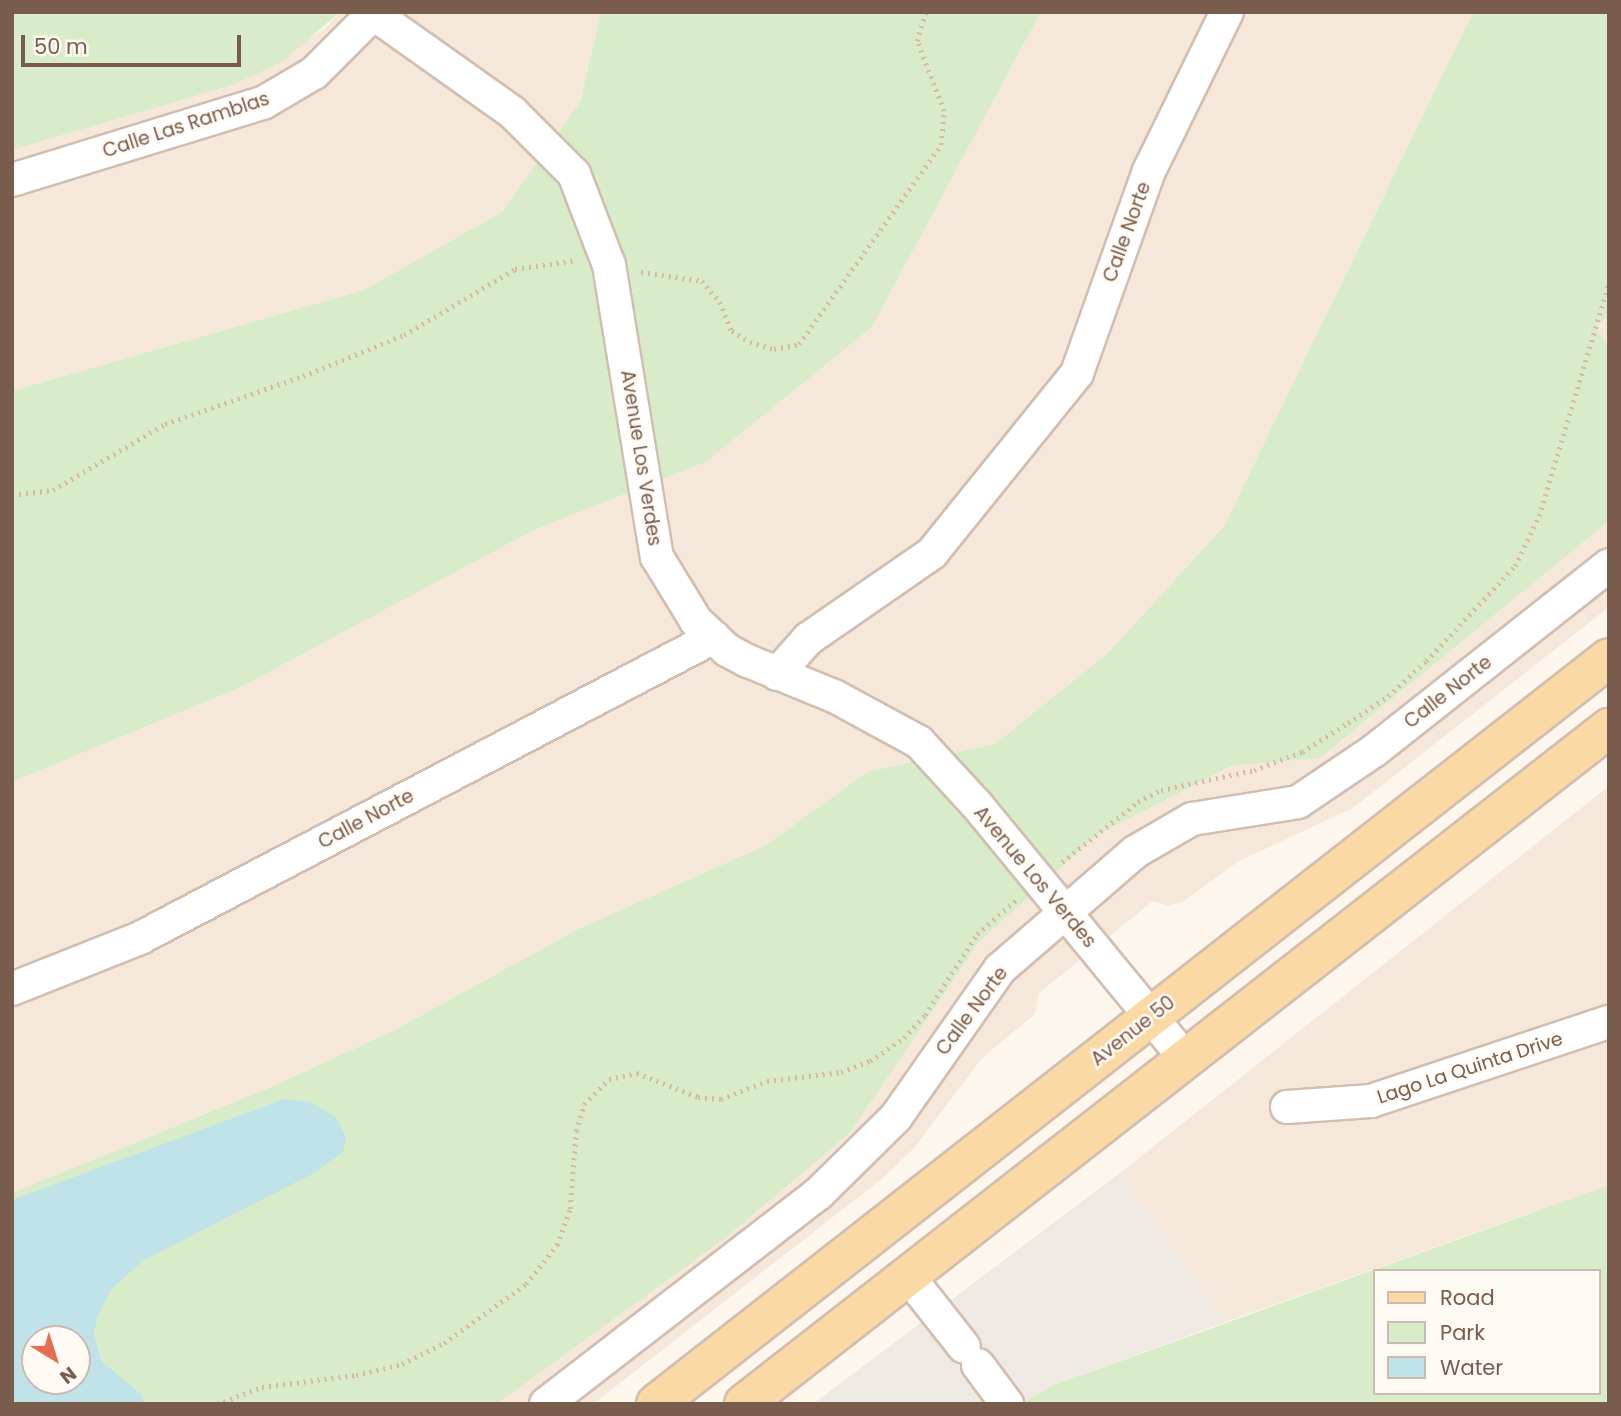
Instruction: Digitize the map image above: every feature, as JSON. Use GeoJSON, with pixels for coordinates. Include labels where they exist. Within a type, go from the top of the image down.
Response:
{"type":"FeatureCollection","features":[{"type":"Feature","properties":{"kind":"main road","name":"Avenue 50"},"geometry":{"type":"LineString","coordinates":[[656,1404],[1609,658]]}},
{"type":"Feature","properties":{"kind":"main road"},"geometry":{"type":"LineString","coordinates":[[744,1404],[1609,727]]}},
{"type":"Feature","properties":{"kind":"street","name":"Calle Norte"},"geometry":{"type":"LineString","coordinates":[[777,674],[808,639],[932,553],[1077,373],[1149,171],[1227,12]]}},
{"type":"Feature","properties":{"kind":"street","name":"Avenue Los Verdes"},"geometry":{"type":"LineString","coordinates":[[375,13],[512,112],[561,158],[589,205],[609,265],[657,557],[696,621],[727,650],[777,674],[836,697],[919,742],[1185,1058]]}},
{"type":"Feature","properties":{"kind":"street","name":"Calle Las Ramblas"},"geometry":{"type":"LineString","coordinates":[[12,180],[263,103],[314,73],[375,13]]}},
{"type":"Feature","properties":{"kind":"street","name":"Calle Norte"},"geometry":{"type":"LineString","coordinates":[[546,1404],[818,1194],[895,1117],[1000,970],[1135,852],[1192,819],[1298,802],[1375,750],[1609,565]]}},
{"type":"Feature","properties":{"kind":"street","name":"Calle Norte"},"geometry":{"type":"LineString","coordinates":[[12,989],[140,937],[714,637]]}},
{"type":"Feature","properties":{"kind":"street","name":"Lago La Quinta Drive"},"geometry":{"type":"LineString","coordinates":[[1287,1107],[1371,1101],[1609,1022]]}},
{"type":"Feature","properties":{"kind":"street"},"geometry":{"type":"LineString","coordinates":[[908,1276],[1007,1404]]}},
{"type":"Feature","properties":{"kind":"path"},"geometry":{"type":"LineString","coordinates":[[12,495],[53,490],[165,424],[303,376],[404,335],[515,269],[583,259],[702,281],[720,302],[732,331],[774,349],[799,344],[942,145],[944,111],[917,41],[926,12]]}},
{"type":"Feature","properties":{"kind":"path"},"geometry":{"type":"LineString","coordinates":[[217,1404],[262,1387],[356,1375],[402,1364],[486,1317],[526,1284],[557,1245],[570,1209],[576,1131],[584,1104],[609,1079],[637,1073],[698,1097],[721,1099],[767,1081],[841,1072],[870,1060],[904,1038],[925,1015],[977,933],[1138,802],[1161,790],[1254,769],[1302,752],[1388,696],[1426,661],[1515,566],[1539,516],[1609,283]]}},
{"type":"Feature","properties":{"kind":"shaded area"},"geometry":{"type":"Polygon","coordinates":[[[340,12],[601,12],[580,102],[502,212],[364,290],[12,391],[12,150],[233,85],[324,29],[340,12]]]}},
{"type":"Feature","properties":{"kind":"shaded area"},"geometry":{"type":"Polygon","coordinates":[[[1041,12],[1473,12],[1224,526],[1108,653],[995,744],[867,772],[766,845],[578,929],[397,1029],[271,1087],[12,1193],[12,782],[239,688],[534,530],[706,462],[872,327],[1041,12]]]}},
{"type":"Feature","properties":{"kind":"shaded area"},"geometry":{"type":"Polygon","coordinates":[[[1609,315],[1609,347],[1595,327],[1609,315]]]}},
{"type":"Feature","properties":{"kind":"shaded area"},"geometry":{"type":"Polygon","coordinates":[[[1609,521],[1609,607],[1353,808],[1239,861],[1182,902],[1167,906],[1153,901],[1039,993],[1035,1014],[983,1057],[913,1149],[883,1178],[593,1404],[497,1404],[723,1240],[850,1133],[980,941],[1097,835],[1231,766],[1320,758],[1609,521]]]}},
{"type":"Feature","properties":{"kind":"shaded area"},"geometry":{"type":"Polygon","coordinates":[[[1609,786],[1609,1185],[1225,1322],[1120,1173],[1609,786]]]}},
{"type":"Feature","properties":{"kind":"shaded area"},"geometry":{"type":"Polygon","coordinates":[[[1120,1173],[1225,1322],[1051,1386],[1020,1404],[813,1404],[1120,1173]]]}},
{"type":"Feature","properties":{"kind":"green space"},"geometry":{"type":"Polygon","coordinates":[[[12,12],[340,12],[283,61],[233,85],[12,150],[12,12]]]}},
{"type":"Feature","properties":{"kind":"green space"},"geometry":{"type":"Polygon","coordinates":[[[601,12],[1041,12],[872,327],[706,462],[534,530],[239,688],[12,782],[12,391],[364,290],[502,212],[580,102],[601,12]]]}},
{"type":"Feature","properties":{"kind":"green space"},"geometry":{"type":"Polygon","coordinates":[[[1473,12],[1609,12],[1609,315],[1596,327],[1609,347],[1609,521],[1320,758],[1231,766],[1097,835],[980,941],[850,1133],[723,1240],[497,1404],[12,1404],[12,1193],[271,1087],[397,1029],[578,929],[766,845],[867,772],[995,744],[1108,653],[1224,526],[1473,12]]]}},
{"type":"Feature","properties":{"kind":"green space"},"geometry":{"type":"Polygon","coordinates":[[[1609,1185],[1609,1404],[1020,1404],[1051,1386],[1372,1270],[1372,1395],[1600,1395],[1600,1269],[1376,1269],[1609,1185]]]}},
{"type":"Feature","properties":{"kind":"water"},"geometry":{"type":"Polygon","coordinates":[[[284,1099],[310,1102],[336,1117],[346,1137],[343,1152],[314,1173],[144,1260],[110,1290],[97,1318],[94,1334],[101,1361],[141,1394],[144,1404],[12,1404],[12,1200],[284,1099]]]}}]}
